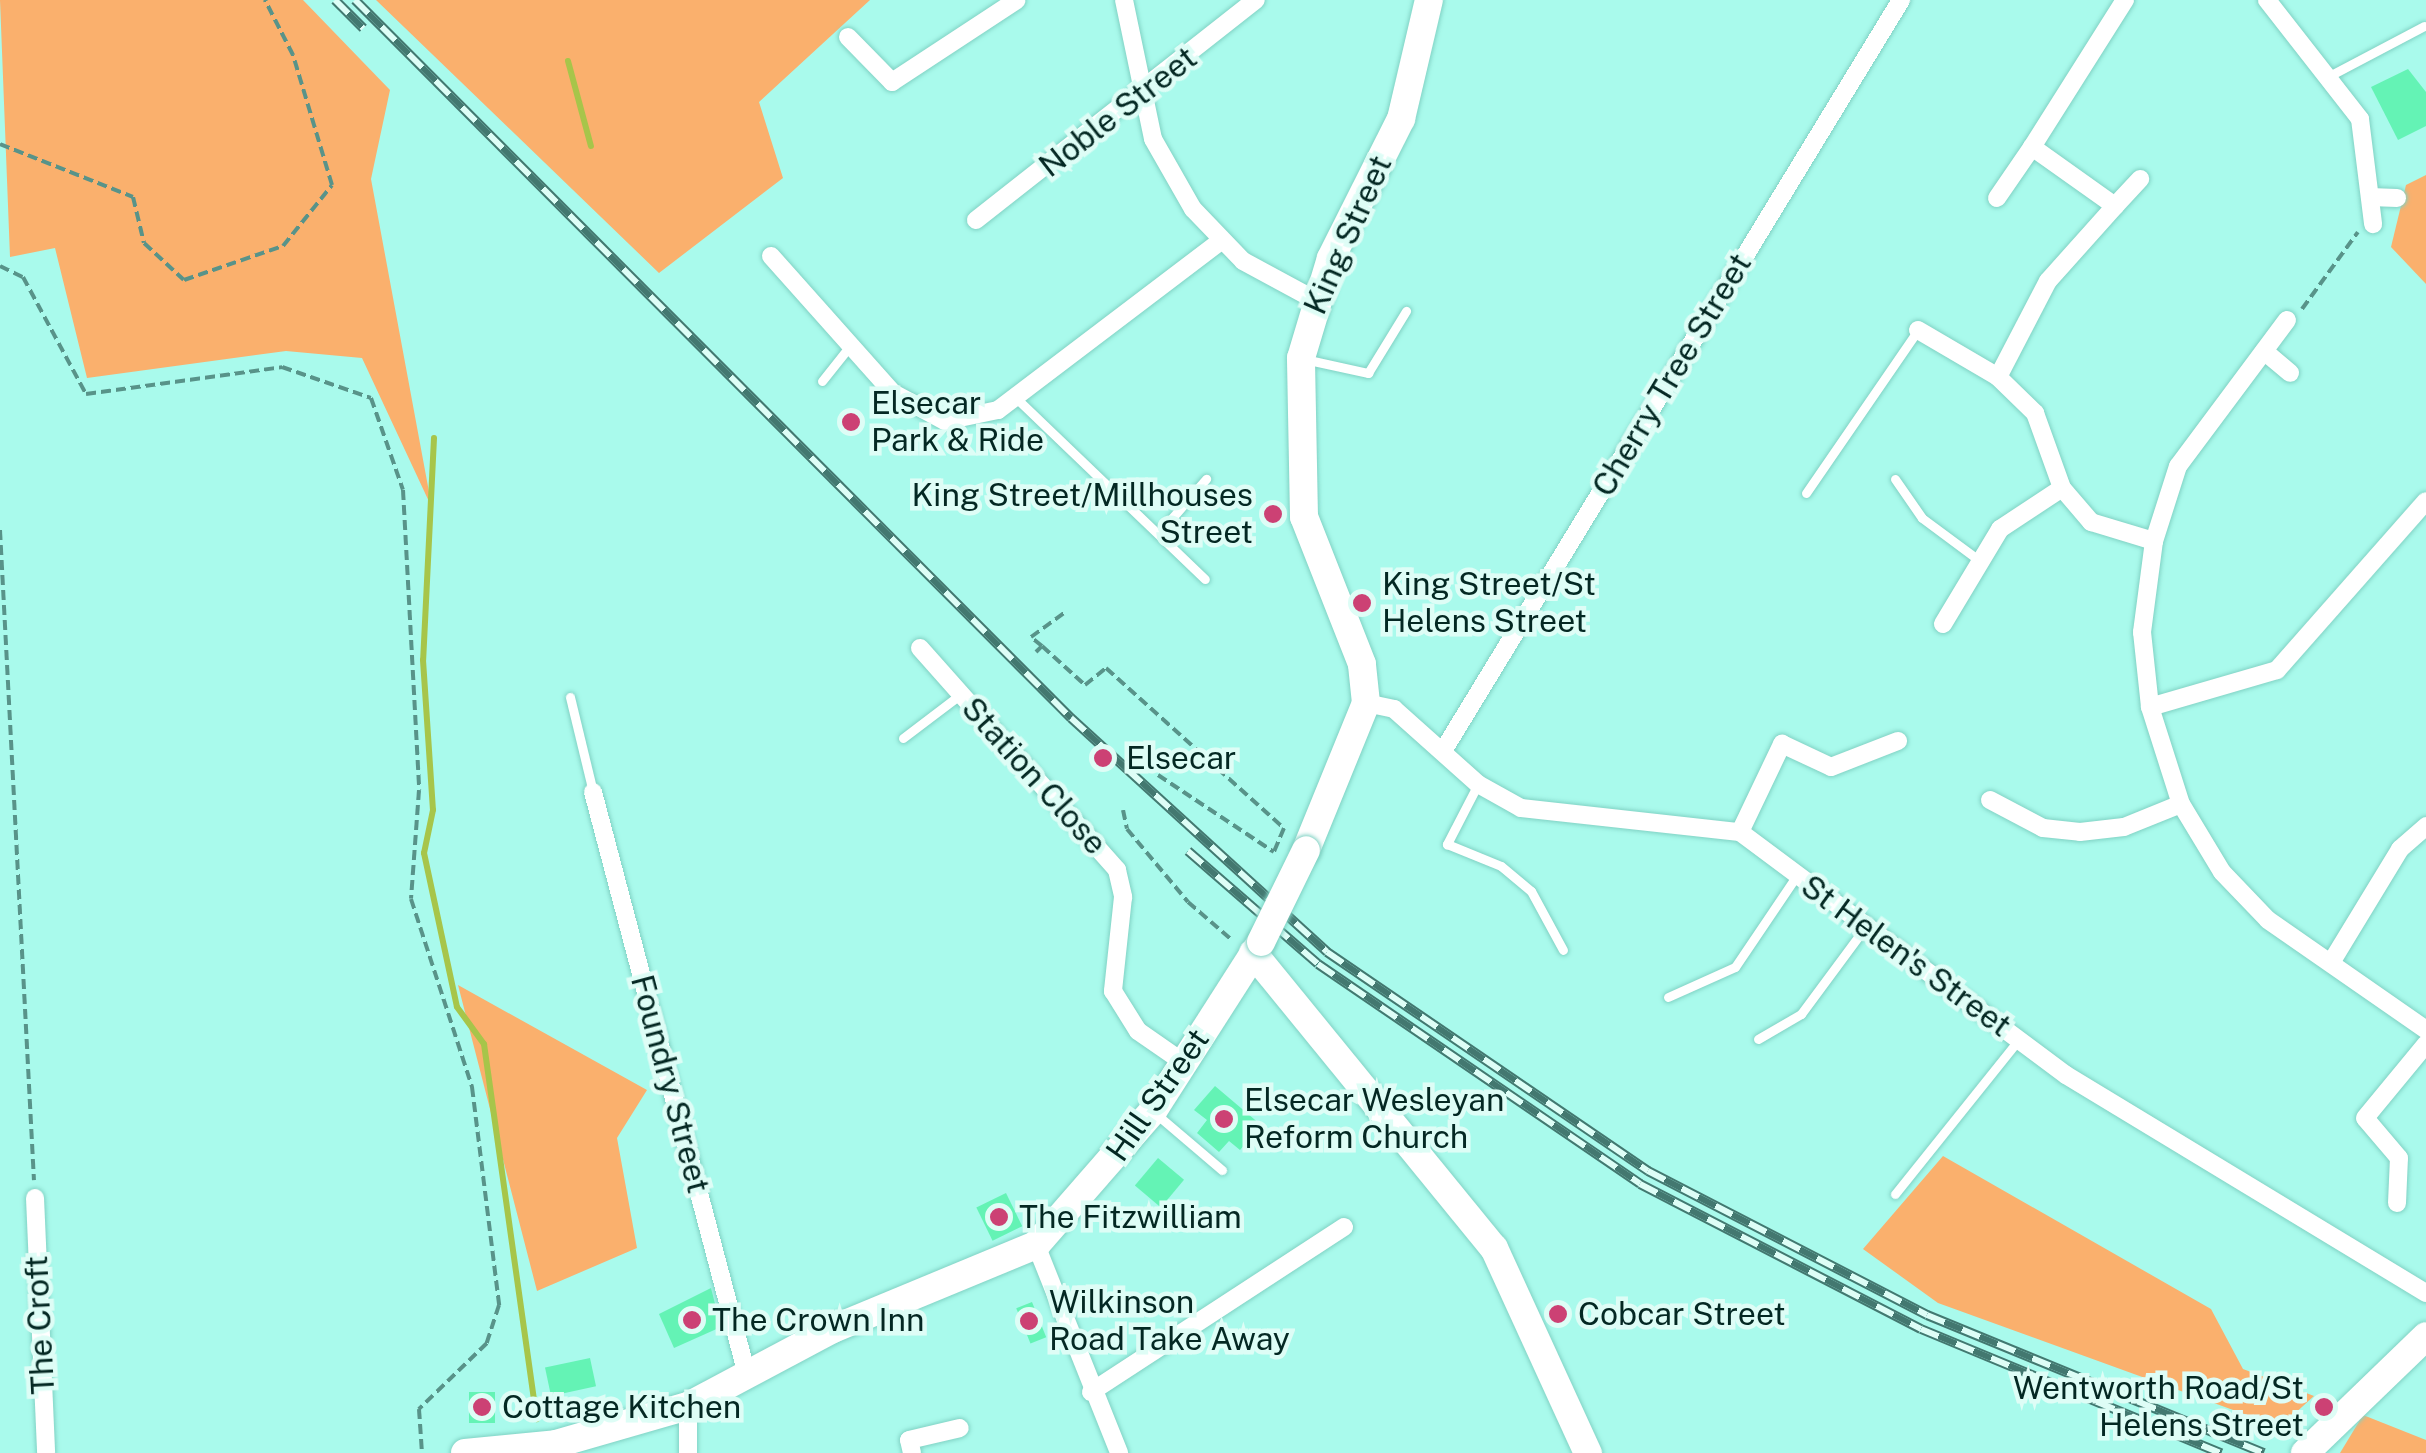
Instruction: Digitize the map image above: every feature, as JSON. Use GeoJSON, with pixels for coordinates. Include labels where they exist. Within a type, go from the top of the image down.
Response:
{"type":"FeatureCollection","features":[{"type":"Feature","properties":{"kind":"main road","name":"King Street"},"geometry":{"type":"LineString","coordinates":[[1366,703],[1362,664],[1304,518],[1300,358],[1315,300],[1401,119],[1429,0]]}},
{"type":"Feature","properties":{"kind":"main road","name":"Hill Street"},"geometry":{"type":"LineString","coordinates":[[465,1453],[556,1444],[688,1406],[747,1375],[1036,1245],[1153,1111],[1257,947],[1306,850],[1366,703]]}},
{"type":"Feature","properties":{"kind":"main road"},"geometry":{"type":"LineString","coordinates":[[1257,947],[1494,1248],[1588,1453]]}},
{"type":"Feature","properties":{"kind":"main road"},"geometry":{"type":"LineString","coordinates":[[2304,1453],[2426,1336]]}},
{"type":"Feature","properties":{"kind":"street"},"geometry":{"type":"LineString","coordinates":[[848,38],[892,82],[952,36],[980,28],[1017,0]]}},
{"type":"Feature","properties":{"kind":"street"},"geometry":{"type":"LineString","coordinates":[[1124,0],[1141,98],[1167,168],[1221,240],[1315,300]]}},
{"type":"Feature","properties":{"kind":"street","name":"Noble Street"},"geometry":{"type":"LineString","coordinates":[[976,220],[1141,98],[1256,0]]}},
{"type":"Feature","properties":{"kind":"street","name":"Cherry Tree Street"},"geometry":{"type":"LineString","coordinates":[[1443,751],[1902,0]]}},
{"type":"Feature","properties":{"kind":"street"},"geometry":{"type":"LineString","coordinates":[[1997,198],[2125,0]]}},
{"type":"Feature","properties":{"kind":"street"},"geometry":{"type":"LineString","coordinates":[[2267,0],[2333,74],[2360,119],[2373,224]]}},
{"type":"Feature","properties":{"kind":"street"},"geometry":{"type":"LineString","coordinates":[[2032,147],[2115,206]]}},
{"type":"Feature","properties":{"kind":"street"},"geometry":{"type":"LineString","coordinates":[[1998,377],[2048,281],[2140,179]]}},
{"type":"Feature","properties":{"kind":"street"},"geometry":{"type":"LineString","coordinates":[[2370,197],[2397,198]]}},
{"type":"Feature","properties":{"kind":"street"},"geometry":{"type":"LineString","coordinates":[[771,256],[849,347],[929,416],[977,418],[1016,397],[1221,240]]}},
{"type":"Feature","properties":{"kind":"street"},"geometry":{"type":"LineString","coordinates":[[2286,320],[2178,466],[2154,541],[2142,632],[2150,706],[2181,804],[2222,872],[2268,920],[2426,1030]]}},
{"type":"Feature","properties":{"kind":"street"},"geometry":{"type":"LineString","coordinates":[[1918,330],[1998,377],[2035,413],[2062,488],[2091,522],[2154,541]]}},
{"type":"Feature","properties":{"kind":"street"},"geometry":{"type":"LineString","coordinates":[[2264,351],[2290,373]]}},
{"type":"Feature","properties":{"kind":"street"},"geometry":{"type":"LineString","coordinates":[[1943,624],[2000,529],[2062,488]]}},
{"type":"Feature","properties":{"kind":"street"},"geometry":{"type":"LineString","coordinates":[[2150,706],[2276,670],[2426,500]]}},
{"type":"Feature","properties":{"kind":"street","name":"Station Close"},"geometry":{"type":"LineString","coordinates":[[920,648],[1117,870],[1123,898],[1110,974],[1119,1006],[1184,1062]]}},
{"type":"Feature","properties":{"kind":"street"},"geometry":{"type":"LineString","coordinates":[[1366,703],[1394,709],[1478,784],[1521,808],[1740,832],[1782,744],[1831,767],[1898,740]]}},
{"type":"Feature","properties":{"kind":"street","name":"Foundry Street"},"geometry":{"type":"LineString","coordinates":[[593,792],[747,1375]]}},
{"type":"Feature","properties":{"kind":"street"},"geometry":{"type":"LineString","coordinates":[[1990,800],[2042,828],[2080,832],[2124,827],[2181,804]]}},
{"type":"Feature","properties":{"kind":"street"},"geometry":{"type":"LineString","coordinates":[[2332,961],[2400,849],[2426,826]]}},
{"type":"Feature","properties":{"kind":"street","name":"St Helen's Street"},"geometry":{"type":"LineString","coordinates":[[1740,832],[2019,1039],[2426,1292]]}},
{"type":"Feature","properties":{"kind":"street"},"geometry":{"type":"LineString","coordinates":[[2397,1204],[2400,1158],[2365,1118],[2426,1044]]}},
{"type":"Feature","properties":{"kind":"street","name":"The Croft"},"geometry":{"type":"LineString","coordinates":[[34,1198],[46,1453]]}},
{"type":"Feature","properties":{"kind":"street"},"geometry":{"type":"LineString","coordinates":[[1092,1392],[1344,1227]]}},
{"type":"Feature","properties":{"kind":"street"},"geometry":{"type":"LineString","coordinates":[[1036,1245],[1119,1453]]}},
{"type":"Feature","properties":{"kind":"street"},"geometry":{"type":"LineString","coordinates":[[688,1406],[688,1453]]}},
{"type":"Feature","properties":{"kind":"street"},"geometry":{"type":"LineString","coordinates":[[912,1453],[909,1440],[960,1428]]}},
{"type":"Feature","properties":{"kind":"lane"},"geometry":{"type":"LineString","coordinates":[[2333,74],[2424,26]]}},
{"type":"Feature","properties":{"kind":"lane"},"geometry":{"type":"LineString","coordinates":[[1300,358],[1368,372],[1406,311]]}},
{"type":"Feature","properties":{"kind":"lane"},"geometry":{"type":"LineString","coordinates":[[1806,493],[1918,330]]}},
{"type":"Feature","properties":{"kind":"lane"},"geometry":{"type":"LineString","coordinates":[[822,380],[849,347]]}},
{"type":"Feature","properties":{"kind":"lane"},"geometry":{"type":"LineString","coordinates":[[1016,397],[1206,579]]}},
{"type":"Feature","properties":{"kind":"lane"},"geometry":{"type":"LineString","coordinates":[[1159,532],[1206,479]]}},
{"type":"Feature","properties":{"kind":"lane"},"geometry":{"type":"LineString","coordinates":[[1895,479],[1922,518],[1980,562]]}},
{"type":"Feature","properties":{"kind":"lane"},"geometry":{"type":"LineString","coordinates":[[903,738],[961,694]]}},
{"type":"Feature","properties":{"kind":"lane"},"geometry":{"type":"LineString","coordinates":[[570,697],[593,792]]}},
{"type":"Feature","properties":{"kind":"lane"},"geometry":{"type":"LineString","coordinates":[[1478,784],[1447,844],[1501,866],[1531,891],[1563,950]]}},
{"type":"Feature","properties":{"kind":"lane"},"geometry":{"type":"LineString","coordinates":[[1668,997],[1736,966],[1796,876]]}},
{"type":"Feature","properties":{"kind":"lane"},"geometry":{"type":"LineString","coordinates":[[1758,1039],[1802,1014],[1866,926]]}},
{"type":"Feature","properties":{"kind":"lane"},"geometry":{"type":"LineString","coordinates":[[1895,1194],[2019,1039]]}},
{"type":"Feature","properties":{"kind":"lane"},"geometry":{"type":"LineString","coordinates":[[1153,1111],[1222,1170]]}},
{"type":"Feature","properties":{"kind":"path"},"geometry":{"type":"LineString","coordinates":[[0,144],[133,197],[144,243],[184,280],[283,246],[332,185],[293,55],[265,0]]}},
{"type":"Feature","properties":{"kind":"path"},"geometry":{"type":"LineString","coordinates":[[2286,320],[2373,224]]}},
{"type":"Feature","properties":{"kind":"path"},"geometry":{"type":"LineString","coordinates":[[0,266],[23,277],[86,394],[282,367],[371,398],[403,490],[419,790],[410,899],[472,1087],[499,1305],[488,1343],[419,1409],[422,1453]]}},
{"type":"Feature","properties":{"kind":"path"},"geometry":{"type":"LineString","coordinates":[[0,530],[34,1198]]}},
{"type":"Feature","properties":{"kind":"path"},"geometry":{"type":"LineString","coordinates":[[1064,614],[1032,637],[1085,685],[1106,668],[1219,779],[1284,828],[1274,852],[1158,775]]}},
{"type":"Feature","properties":{"kind":"path"},"geometry":{"type":"LineString","coordinates":[[1036,652],[1042,646]]}},
{"type":"Feature","properties":{"kind":"path"},"geometry":{"type":"LineString","coordinates":[[1123,810],[1127,829],[1188,902],[1257,947]]}},
{"type":"Feature","properties":{"kind":"shaded area"},"geometry":{"type":"Polygon","coordinates":[[[0,0],[303,0],[390,90],[371,179],[432,508],[362,358],[286,351],[87,378],[55,248],[10,257],[0,0]]]}},
{"type":"Feature","properties":{"kind":"shaded area"},"geometry":{"type":"Polygon","coordinates":[[[376,0],[870,0],[759,102],[783,178],[659,273],[376,0]]]}},
{"type":"Feature","properties":{"kind":"shaded area"},"geometry":{"type":"Polygon","coordinates":[[[2426,175],[2426,284],[2391,247],[2406,185],[2426,175]]]}},
{"type":"Feature","properties":{"kind":"shaded area"},"geometry":{"type":"Polygon","coordinates":[[[458,985],[647,1090],[617,1138],[637,1248],[537,1291],[458,985]]]}},
{"type":"Feature","properties":{"kind":"shaded area"},"geometry":{"type":"Polygon","coordinates":[[[1943,1156],[2211,1309],[2243,1369],[2314,1396],[2280,1427],[1938,1303],[1863,1249],[1943,1156]]]}},
{"type":"Feature","properties":{"kind":"shaded area"},"geometry":{"type":"Polygon","coordinates":[[[2363,1415],[2426,1440],[2426,1453],[2340,1453],[2363,1415]]]}},
{"type":"Feature","properties":{"kind":"building"},"geometry":{"type":"Polygon","coordinates":[[[2408,69],[2426,92],[2426,126],[2398,140],[2371,87],[2408,69]]]}},
{"type":"Feature","properties":{"kind":"building"},"geometry":{"type":"Polygon","coordinates":[[[1215,1086],[1261,1125],[1240,1150],[1229,1141],[1219,1152],[1197,1133],[1207,1120],[1194,1110],[1215,1086]]]}},
{"type":"Feature","properties":{"kind":"building"},"geometry":{"type":"Polygon","coordinates":[[[1158,1158],[1184,1180],[1161,1207],[1135,1186],[1158,1158]]]}},
{"type":"Feature","properties":{"kind":"building","name":"The Fitzwilliam"},"geometry":{"type":"Polygon","coordinates":[[[1006,1193],[1022,1226],[993,1241],[976,1207],[1006,1193]]]}},
{"type":"Feature","properties":{"kind":"building","name":"The Crown Inn"},"geometry":{"type":"Polygon","coordinates":[[[711,1288],[721,1327],[674,1348],[659,1314],[711,1288]]]}},
{"type":"Feature","properties":{"kind":"building"},"geometry":{"type":"Polygon","coordinates":[[[1032,1302],[1046,1337],[1030,1344],[1016,1308],[1032,1302]]]}},
{"type":"Feature","properties":{"kind":"building"},"geometry":{"type":"Polygon","coordinates":[[[590,1358],[596,1386],[551,1396],[545,1368],[590,1358]]]}},
{"type":"Feature","properties":{"kind":"building","name":"Cottage Kitchen"},"geometry":{"type":"Polygon","coordinates":[[[469,1392],[495,1392],[495,1423],[469,1423],[469,1392]]]}},
{"type":"Feature","properties":{"kind":"waterway"},"geometry":{"type":"LineString","coordinates":[[568,61],[591,146]]}},
{"type":"Feature","properties":{"kind":"waterway"},"geometry":{"type":"LineString","coordinates":[[434,438],[423,660],[433,810],[424,853],[457,1007],[484,1044],[537,1419]]}},
{"type":"Feature","properties":{"kind":"railway"},"geometry":{"type":"LineString","coordinates":[[335,0],[363,28]]}},
{"type":"Feature","properties":{"kind":"railway"},"geometry":{"type":"LineString","coordinates":[[355,0],[1071,718],[1327,952],[1648,1171],[1927,1315],[2264,1453]]}},
{"type":"Feature","properties":{"kind":"railway"},"geometry":{"type":"LineString","coordinates":[[1188,851],[1318,964],[1640,1184],[1921,1329],[2221,1453]]}},
{"type":"Feature","properties":{"kind":"place","name":"Elsecar Park & Ride"},"geometry":{"type":"Point","coordinates":[851,422]}},
{"type":"Feature","properties":{"kind":"place","name":"King Street/Millhouses Street"},"geometry":{"type":"Point","coordinates":[1273,514]}},
{"type":"Feature","properties":{"kind":"place","name":"King Street/St Helens Street"},"geometry":{"type":"Point","coordinates":[1362,603]}},
{"type":"Feature","properties":{"kind":"place","name":"Elsecar"},"geometry":{"type":"Point","coordinates":[1103,758]}},
{"type":"Feature","properties":{"kind":"place","name":"Elsecar Wesleyan Reform Church"},"geometry":{"type":"Point","coordinates":[1224,1119]}},
{"type":"Feature","properties":{"kind":"place","name":"The Fitzwilliam"},"geometry":{"type":"Point","coordinates":[999,1217]}},
{"type":"Feature","properties":{"kind":"place","name":"Cobcar Street"},"geometry":{"type":"Point","coordinates":[1558,1314]}},
{"type":"Feature","properties":{"kind":"place","name":"The Crown Inn"},"geometry":{"type":"Point","coordinates":[692,1320]}},
{"type":"Feature","properties":{"kind":"place","name":"Wilkinson Road Take Away"},"geometry":{"type":"Point","coordinates":[1029,1321]}},
{"type":"Feature","properties":{"kind":"place","name":"Cottage Kitchen"},"geometry":{"type":"Point","coordinates":[482,1407]}},
{"type":"Feature","properties":{"kind":"place","name":"Wentworth Road/St Helens Street"},"geometry":{"type":"Point","coordinates":[2324,1407]}}]}
